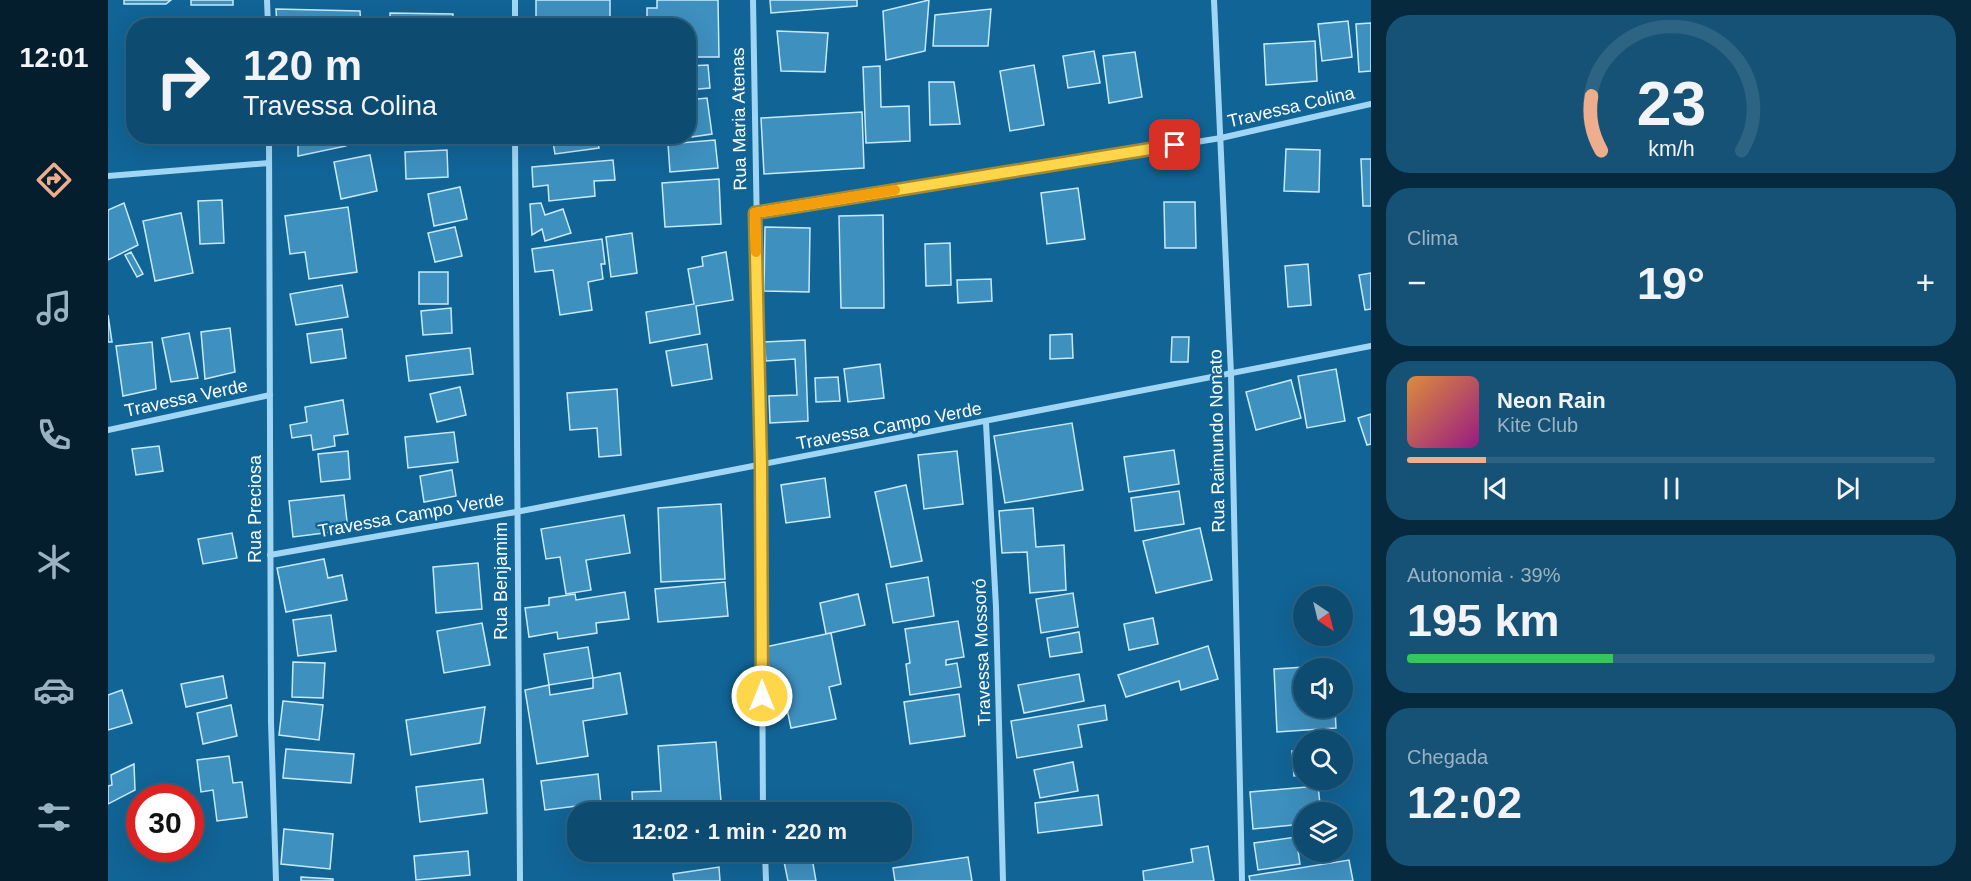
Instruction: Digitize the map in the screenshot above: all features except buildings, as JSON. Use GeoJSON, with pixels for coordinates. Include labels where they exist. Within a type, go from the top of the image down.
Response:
{"type":"FeatureCollection","features":[{"type":"Feature","properties":{"kind":"street"},"geometry":{"type":"LineString","coordinates":[[267,0],[268,18]]}},
{"type":"Feature","properties":{"kind":"street"},"geometry":{"type":"LineString","coordinates":[[515,0],[515,18]]}},
{"type":"Feature","properties":{"kind":"street","name":"Rua Maria Atenas"},"geometry":{"type":"LineString","coordinates":[[753,0],[761,465],[763,802]]}},
{"type":"Feature","properties":{"kind":"street","name":"Rua Raimundo Nonato"},"geometry":{"type":"LineString","coordinates":[[1214,0],[1231,374],[1242,881]]}},
{"type":"Feature","properties":{"kind":"street","name":"Travessa Colina"},"geometry":{"type":"LineString","coordinates":[[755,213],[1221,138],[1371,104]]}},
{"type":"Feature","properties":{"kind":"street","name":"Rua Preciosa"},"geometry":{"type":"LineString","coordinates":[[269,144],[271,722],[276,881]]}},
{"type":"Feature","properties":{"kind":"street","name":"Rua Benjamim"},"geometry":{"type":"LineString","coordinates":[[515,144],[520,881]]}},
{"type":"Feature","properties":{"kind":"street"},"geometry":{"type":"LineString","coordinates":[[108,176],[269,163]]}},
{"type":"Feature","properties":{"kind":"street","name":"Travessa Campo Verde"},"geometry":{"type":"LineString","coordinates":[[270,555],[516,512],[986,423],[1371,346]]}},
{"type":"Feature","properties":{"kind":"street","name":"Travessa Verde"},"geometry":{"type":"LineString","coordinates":[[108,430],[270,395]]}},
{"type":"Feature","properties":{"kind":"street","name":"Travessa Mossoró"},"geometry":{"type":"LineString","coordinates":[[986,423],[996,607],[1003,881]]}},
{"type":"Feature","properties":{"kind":"street"},"geometry":{"type":"LineString","coordinates":[[765,862],[766,881]]}},
{"type":"Feature","properties":{"kind":"slow traffic"},"geometry":{"type":"LineString","coordinates":[[756,252],[755,213],[895,190]]}},
{"type":"Feature","properties":{"kind":"route"},"geometry":{"type":"LineString","coordinates":[[762,696],[761,465],[755,213],[1175,145]]}}]}
